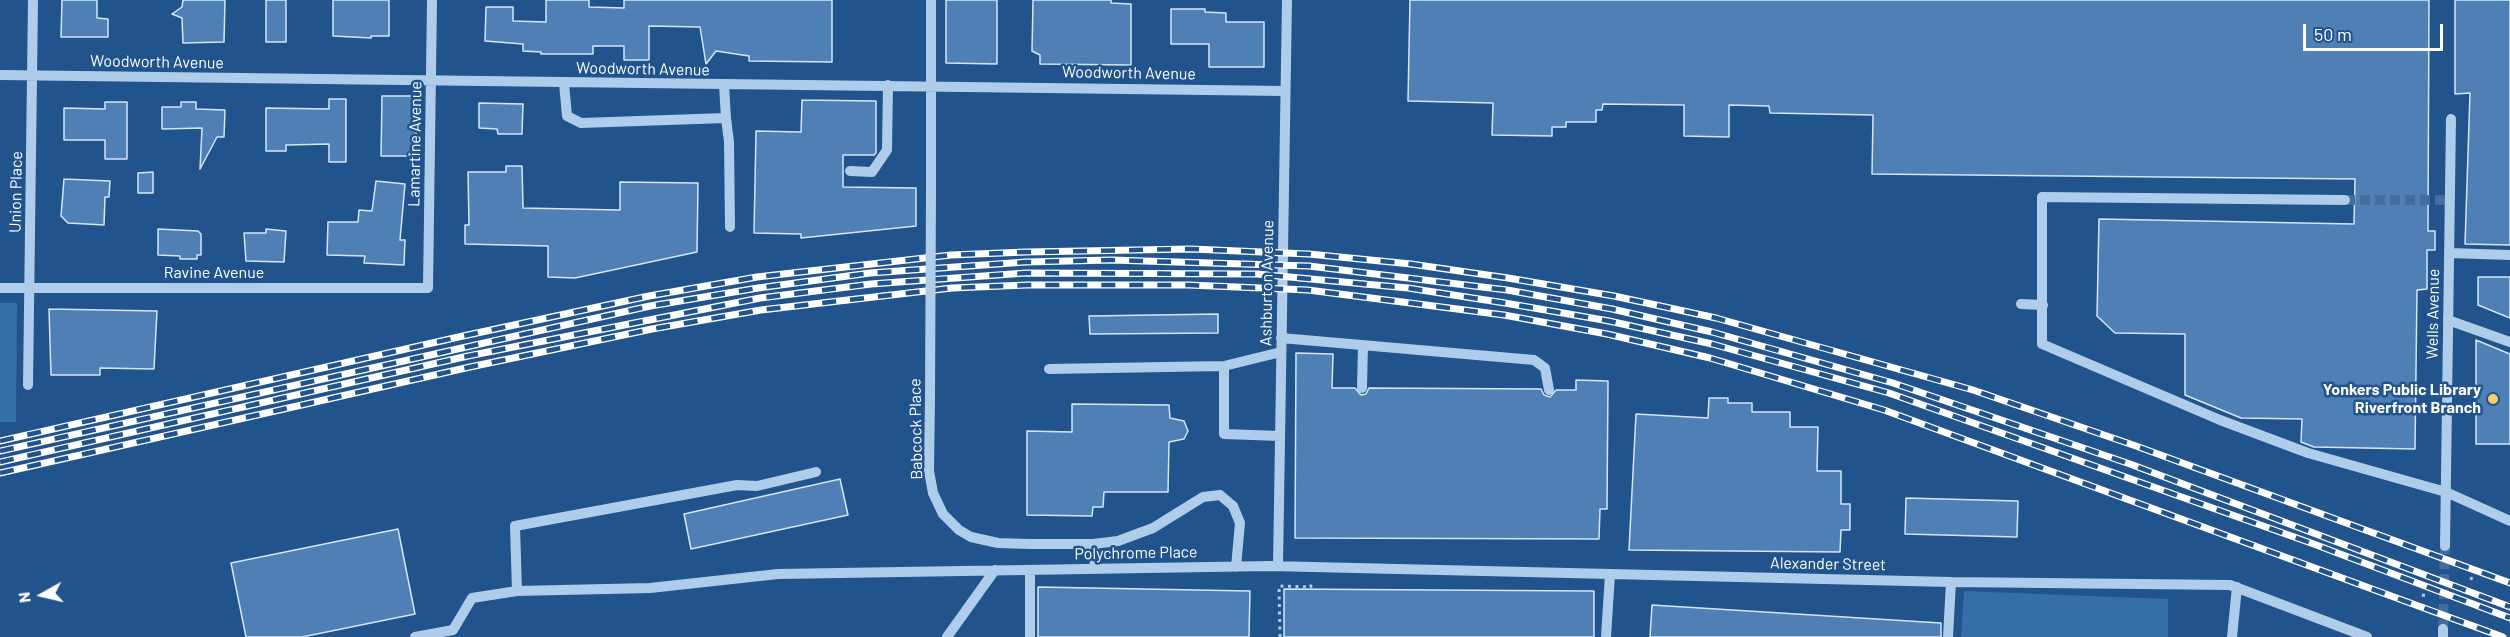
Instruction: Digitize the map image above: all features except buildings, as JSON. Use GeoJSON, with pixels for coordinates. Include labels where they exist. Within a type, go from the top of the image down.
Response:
{"type":"FeatureCollection","features":[{"type":"Feature","properties":{"kind":"street","name":"Union Place"},"geometry":{"type":"LineString","coordinates":[[28,385],[33,0]]}},
{"type":"Feature","properties":{"kind":"street","name":"Lamartine Avenue"},"geometry":{"type":"LineString","coordinates":[[428,288],[432,0]]}},
{"type":"Feature","properties":{"kind":"street","name":"Babcock Place"},"geometry":{"type":"LineString","coordinates":[[931,0],[929,471],[933,493],[943,514],[959,530],[970,537],[998,543],[1094,544],[1118,541],[1153,528],[1203,497],[1220,495],[1233,506],[1240,523],[1236,567]]}},
{"type":"Feature","properties":{"kind":"street","name":"Ashburton Avenue"},"geometry":{"type":"LineString","coordinates":[[1278,566],[1287,0]]}},
{"type":"Feature","properties":{"kind":"street","name":"Woodworth Avenue"},"geometry":{"type":"LineString","coordinates":[[0,75],[1285,91]]}},
{"type":"Feature","properties":{"kind":"street"},"geometry":{"type":"LineString","coordinates":[[564,83],[567,116],[581,123],[726,118]]}},
{"type":"Feature","properties":{"kind":"street"},"geometry":{"type":"LineString","coordinates":[[724,85],[729,142],[730,227]]}},
{"type":"Feature","properties":{"kind":"street"},"geometry":{"type":"LineString","coordinates":[[850,171],[872,172],[887,150],[888,85]]}},
{"type":"Feature","properties":{"kind":"street","name":"Wells Avenue"},"geometry":{"type":"LineString","coordinates":[[2445,546],[2451,119]]}},
{"type":"Feature","properties":{"kind":"street"},"geometry":{"type":"LineString","coordinates":[[2345,200],[2042,197],[2042,344],[2220,420],[2308,453],[2446,492],[2510,521]]}},
{"type":"Feature","properties":{"kind":"street"},"geometry":{"type":"LineString","coordinates":[[2449,253],[2510,255]]}},
{"type":"Feature","properties":{"kind":"street","name":"Ravine Avenue"},"geometry":{"type":"LineString","coordinates":[[0,288],[428,288]]}},
{"type":"Feature","properties":{"kind":"street"},"geometry":{"type":"LineString","coordinates":[[2022,304],[2043,305]]}},
{"type":"Feature","properties":{"kind":"street"},"geometry":{"type":"LineString","coordinates":[[2448,320],[2510,342]]}},
{"type":"Feature","properties":{"kind":"street"},"geometry":{"type":"LineString","coordinates":[[1281,338],[1534,360],[1545,368],[1549,390]]}},
{"type":"Feature","properties":{"kind":"street"},"geometry":{"type":"LineString","coordinates":[[1362,345],[1362,388]]}},
{"type":"Feature","properties":{"kind":"street"},"geometry":{"type":"LineString","coordinates":[[1049,369],[1128,366],[1176,369],[1224,366],[1281,352]]}},
{"type":"Feature","properties":{"kind":"street"},"geometry":{"type":"LineString","coordinates":[[1224,366],[1224,434],[1280,436]]}},
{"type":"Feature","properties":{"kind":"street"},"geometry":{"type":"LineString","coordinates":[[517,591],[515,526],[738,485],[757,486],[816,472]]}},
{"type":"Feature","properties":{"kind":"street"},"geometry":{"type":"LineString","coordinates":[[1094,544],[1095,569]]}},
{"type":"Feature","properties":{"kind":"street","name":"Polychrome Place"},"geometry":{"type":"LineString","coordinates":[[415,637],[453,630],[472,598],[517,591],[650,588],[778,574],[1278,566]]}},
{"type":"Feature","properties":{"kind":"street","name":"Alexander Street"},"geometry":{"type":"LineString","coordinates":[[1278,566],[1951,582],[2230,585],[2367,637]]}},
{"type":"Feature","properties":{"kind":"street"},"geometry":{"type":"LineString","coordinates":[[947,637],[994,570]]}},
{"type":"Feature","properties":{"kind":"street"},"geometry":{"type":"LineString","coordinates":[[1030,570],[1030,637]]}},
{"type":"Feature","properties":{"kind":"street"},"geometry":{"type":"LineString","coordinates":[[1606,637],[1610,574]]}},
{"type":"Feature","properties":{"kind":"street"},"geometry":{"type":"LineString","coordinates":[[1948,637],[1951,582]]}},
{"type":"Feature","properties":{"kind":"street"},"geometry":{"type":"LineString","coordinates":[[2232,637],[2236,587]]}},
{"type":"Feature","properties":{"kind":"path"},"geometry":{"type":"LineString","coordinates":[[1280,637],[1279,586],[1311,587],[1309,567]]}},
{"type":"Feature","properties":{"kind":"path"},"geometry":{"type":"LineString","coordinates":[[2470,578],[2477,581]]}},
{"type":"Feature","properties":{"kind":"path"},"geometry":{"type":"LineString","coordinates":[[2422,595],[2427,596]]}},
{"type":"Feature","properties":{"kind":"shaded area"},"geometry":{"type":"Polygon","coordinates":[[[0,303],[17,303],[16,422],[0,422],[0,303]]]}},
{"type":"Feature","properties":{"kind":"shaded area"},"geometry":{"type":"Polygon","coordinates":[[[1964,591],[2168,599],[2168,637],[1961,637],[1964,591]]]}},
{"type":"Feature","properties":{"kind":"tunnel"},"geometry":{"type":"LineString","coordinates":[[2345,200],[2450,200]]}},
{"type":"Feature","properties":{"kind":"tunnel"},"geometry":{"type":"LineString","coordinates":[[2443,629],[2445,546]]}},
{"type":"Feature","properties":{"kind":"railway"},"geometry":{"type":"LineString","coordinates":[[0,441],[463,336],[649,296],[757,277],[951,255],[1191,249],[1309,254],[1411,264],[1508,278],[1614,296],[1716,318],[1973,390],[2136,446],[2510,583]]}},
{"type":"Feature","properties":{"kind":"railway"},"geometry":{"type":"LineString","coordinates":[[0,451],[650,306],[758,288],[870,273],[1026,262],[1111,260],[1309,266],[1507,290],[1612,309],[1712,332],[1893,383],[2130,464],[2510,607]]}},
{"type":"Feature","properties":{"kind":"railway"},"geometry":{"type":"LineString","coordinates":[[0,462],[468,356],[760,298],[871,284],[1026,273],[1257,274],[1408,288],[1609,321],[1712,344],[1889,393],[2311,543],[2510,618]]}},
{"type":"Feature","properties":{"kind":"railway"},"geometry":{"type":"LineString","coordinates":[[0,473],[470,367],[652,329],[761,310],[952,288],[1027,285],[1189,285],[1308,290],[1504,315],[1607,334],[1710,358],[1884,410],[2503,637]]}},
{"type":"Feature","properties":{"kind":"place","name":"Yonkers Public Library Riverfront Branch"},"geometry":{"type":"Point","coordinates":[2493,399]}}]}
